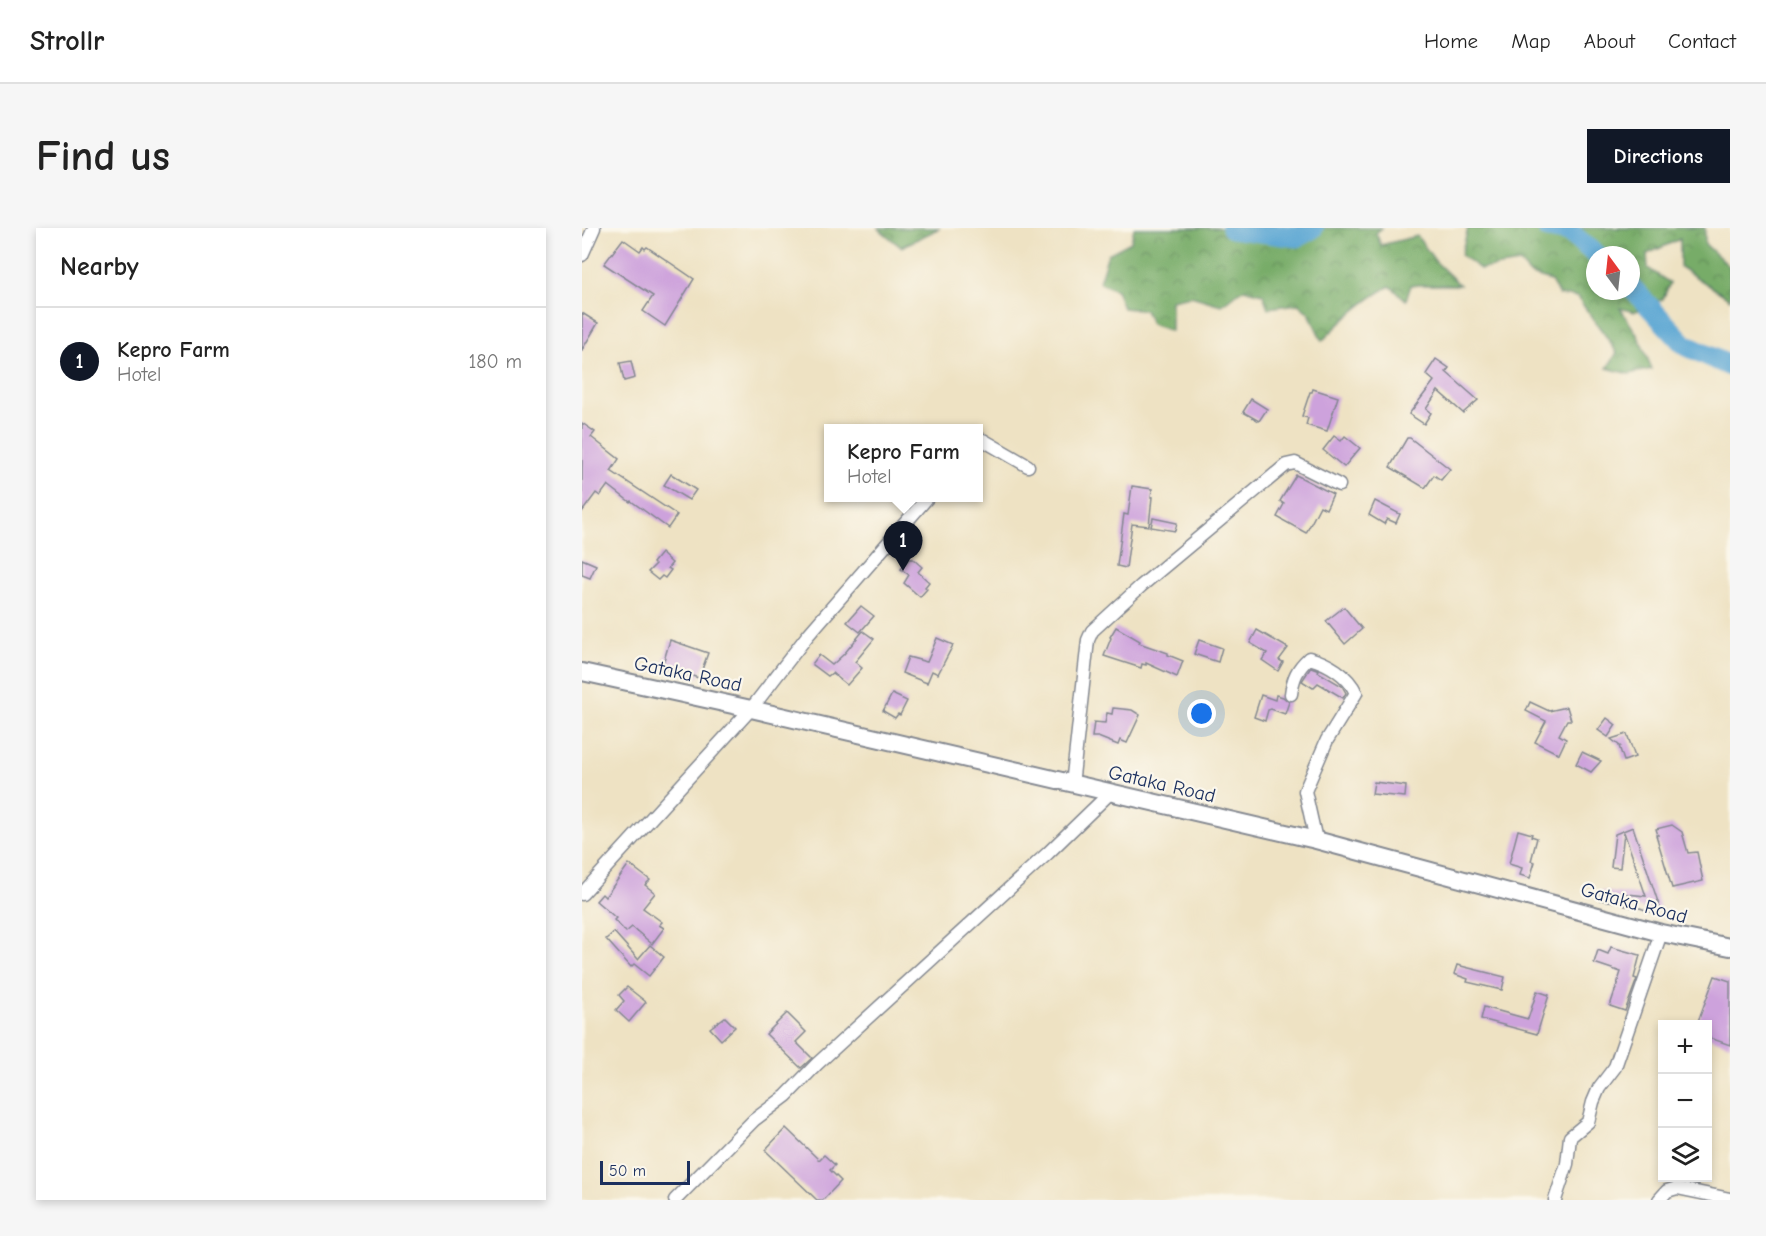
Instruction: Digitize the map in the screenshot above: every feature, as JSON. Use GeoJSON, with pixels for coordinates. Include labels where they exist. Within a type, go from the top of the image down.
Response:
{"type":"FeatureCollection","features":[{"type":"Feature","properties":{"kind":"street"},"geometry":{"type":"LineString","coordinates":[[582,255],[594,228]]}},
{"type":"Feature","properties":{"kind":"street"},"geometry":{"type":"LineString","coordinates":[[983,441],[1028,466]]}},
{"type":"Feature","properties":{"kind":"street"},"geometry":{"type":"LineString","coordinates":[[1072,785],[1088,640],[1092,632],[1141,586],[1286,465],[1295,463],[1339,485]]}},
{"type":"Feature","properties":{"kind":"street"},"geometry":{"type":"LineString","coordinates":[[582,894],[751,709],[808,635],[924,502]]}},
{"type":"Feature","properties":{"kind":"street"},"geometry":{"type":"LineString","coordinates":[[1291,694],[1293,678],[1300,666],[1309,658],[1322,661],[1347,678],[1356,693],[1327,740],[1305,791],[1316,840]]}},
{"type":"Feature","properties":{"kind":"street","name":"Gataka Road"},"geometry":{"type":"LineString","coordinates":[[582,672],[1316,840],[1660,933],[1730,947]]}},
{"type":"Feature","properties":{"kind":"street"},"geometry":{"type":"LineString","coordinates":[[675,1200],[754,1120],[786,1096],[817,1064],[1048,853],[1110,793]]}},
{"type":"Feature","properties":{"kind":"street"},"geometry":{"type":"LineString","coordinates":[[1555,1200],[1567,1164],[1570,1137],[1588,1122],[1599,1088],[1615,1066],[1660,933]]}},
{"type":"Feature","properties":{"kind":"street"},"geometry":{"type":"LineString","coordinates":[[1659,1200],[1667,1191],[1677,1188],[1730,1199]]}},
{"type":"Feature","properties":{"kind":"green space"},"geometry":{"type":"Polygon","coordinates":[[[878,228],[940,228],[901,247],[878,228]]]}},
{"type":"Feature","properties":{"kind":"green space"},"geometry":{"type":"Polygon","coordinates":[[[1134,228],[1382,228],[1376,233],[1381,245],[1417,236],[1436,262],[1460,285],[1411,285],[1406,300],[1390,286],[1363,304],[1322,341],[1309,313],[1298,304],[1268,308],[1263,294],[1244,289],[1221,305],[1191,296],[1171,300],[1171,331],[1151,324],[1145,310],[1123,308],[1116,290],[1099,282],[1108,254],[1131,242],[1134,228]]]}},
{"type":"Feature","properties":{"kind":"green space"},"geometry":{"type":"Polygon","coordinates":[[[1468,228],[1705,228],[1705,244],[1730,267],[1730,299],[1680,267],[1680,239],[1647,254],[1648,268],[1670,283],[1663,299],[1634,312],[1620,308],[1638,336],[1652,369],[1629,374],[1607,368],[1617,353],[1577,297],[1559,295],[1551,281],[1531,275],[1520,263],[1480,269],[1461,255],[1468,228]]]}},
{"type":"Feature","properties":{"kind":"building"},"geometry":{"type":"Polygon","coordinates":[[[623,239],[640,251],[643,247],[645,249],[647,247],[694,279],[665,326],[643,311],[653,296],[604,264],[623,239]]]}},
{"type":"Feature","properties":{"kind":"building"},"geometry":{"type":"Polygon","coordinates":[[[582,313],[598,323],[582,350],[582,313]]]}},
{"type":"Feature","properties":{"kind":"building"},"geometry":{"type":"Polygon","coordinates":[[[1436,359],[1449,368],[1446,372],[1478,400],[1463,413],[1438,391],[1426,409],[1431,413],[1424,424],[1409,414],[1434,381],[1426,374],[1436,359]]]}},
{"type":"Feature","properties":{"kind":"building"},"geometry":{"type":"Polygon","coordinates":[[[631,361],[635,378],[624,381],[620,363],[631,361]]]}},
{"type":"Feature","properties":{"kind":"building"},"geometry":{"type":"Polygon","coordinates":[[[1313,389],[1338,397],[1327,431],[1306,425],[1308,418],[1302,416],[1313,389]]]}},
{"type":"Feature","properties":{"kind":"building"},"geometry":{"type":"Polygon","coordinates":[[[1251,399],[1267,409],[1259,421],[1243,412],[1251,399]]]}},
{"type":"Feature","properties":{"kind":"building"},"geometry":{"type":"Polygon","coordinates":[[[582,423],[595,432],[591,437],[619,459],[611,471],[677,515],[668,528],[608,485],[600,496],[596,493],[582,512],[582,423]]]}},
{"type":"Feature","properties":{"kind":"building"},"geometry":{"type":"Polygon","coordinates":[[[1334,436],[1341,441],[1345,436],[1360,448],[1344,467],[1323,450],[1334,436]]]}},
{"type":"Feature","properties":{"kind":"building"},"geometry":{"type":"Polygon","coordinates":[[[1407,438],[1450,469],[1441,480],[1434,475],[1425,488],[1390,467],[1407,438]]]}},
{"type":"Feature","properties":{"kind":"building"},"geometry":{"type":"Polygon","coordinates":[[[671,474],[696,490],[689,500],[664,485],[671,474]]]}},
{"type":"Feature","properties":{"kind":"building"},"geometry":{"type":"Polygon","coordinates":[[[1296,475],[1333,494],[1326,509],[1320,506],[1306,533],[1277,517],[1284,504],[1280,501],[1296,475]]]}},
{"type":"Feature","properties":{"kind":"building"},"geometry":{"type":"Polygon","coordinates":[[[1132,486],[1152,489],[1152,497],[1149,526],[1132,524],[1126,568],[1117,566],[1124,514],[1128,515],[1132,486]]]}},
{"type":"Feature","properties":{"kind":"building"},"geometry":{"type":"Polygon","coordinates":[[[1375,501],[1400,514],[1396,523],[1387,519],[1384,524],[1369,515],[1375,501]]]}},
{"type":"Feature","properties":{"kind":"building"},"geometry":{"type":"Polygon","coordinates":[[[1153,518],[1177,523],[1175,531],[1151,527],[1153,518]]]}},
{"type":"Feature","properties":{"kind":"building"},"geometry":{"type":"Polygon","coordinates":[[[661,553],[672,563],[668,568],[671,570],[665,578],[662,576],[658,580],[648,572],[655,565],[653,563],[661,553]]]}},
{"type":"Feature","properties":{"kind":"building"},"geometry":{"type":"Polygon","coordinates":[[[582,559],[596,565],[590,578],[582,575],[582,559]]]}},
{"type":"Feature","properties":{"kind":"building"},"geometry":{"type":"Polygon","coordinates":[[[909,559],[913,559],[922,567],[918,572],[929,582],[925,587],[927,589],[920,597],[904,583],[909,575],[901,569],[909,559]]]}},
{"type":"Feature","properties":{"kind":"building"},"geometry":{"type":"Polygon","coordinates":[[[861,606],[874,616],[860,632],[847,622],[861,606]]]}},
{"type":"Feature","properties":{"kind":"building"},"geometry":{"type":"Polygon","coordinates":[[[1344,607],[1362,629],[1345,644],[1326,621],[1344,607]]]}},
{"type":"Feature","properties":{"kind":"building"},"geometry":{"type":"Polygon","coordinates":[[[1116,627],[1140,641],[1139,643],[1183,661],[1177,677],[1146,663],[1146,665],[1142,664],[1141,668],[1104,656],[1116,627]]]}},
{"type":"Feature","properties":{"kind":"building"},"geometry":{"type":"Polygon","coordinates":[[[1257,630],[1288,648],[1279,660],[1283,662],[1278,671],[1262,660],[1267,653],[1250,643],[1257,630]]]}},
{"type":"Feature","properties":{"kind":"building"},"geometry":{"type":"Polygon","coordinates":[[[863,631],[874,639],[855,662],[862,668],[847,685],[832,673],[828,676],[812,664],[819,655],[832,665],[863,631]]]}},
{"type":"Feature","properties":{"kind":"building"},"geometry":{"type":"Polygon","coordinates":[[[937,638],[953,645],[938,674],[932,671],[927,683],[902,673],[908,657],[927,662],[937,638]]]}},
{"type":"Feature","properties":{"kind":"building"},"geometry":{"type":"Polygon","coordinates":[[[670,640],[708,653],[699,678],[662,667],[670,640]]]}},
{"type":"Feature","properties":{"kind":"building"},"geometry":{"type":"Polygon","coordinates":[[[1199,640],[1222,648],[1218,662],[1194,654],[1199,640]]]}},
{"type":"Feature","properties":{"kind":"building"},"geometry":{"type":"Polygon","coordinates":[[[1311,667],[1342,686],[1346,693],[1343,698],[1318,683],[1313,688],[1302,681],[1311,667]]]}},
{"type":"Feature","properties":{"kind":"building"},"geometry":{"type":"Polygon","coordinates":[[[892,694],[907,701],[900,715],[898,714],[895,718],[883,711],[892,694]]]}},
{"type":"Feature","properties":{"kind":"building"},"geometry":{"type":"Polygon","coordinates":[[[1261,695],[1275,700],[1276,695],[1283,697],[1289,702],[1285,714],[1271,709],[1268,710],[1265,721],[1254,717],[1261,695]]]}},
{"type":"Feature","properties":{"kind":"building"},"geometry":{"type":"Polygon","coordinates":[[[1530,702],[1549,711],[1567,707],[1571,720],[1567,720],[1559,735],[1566,739],[1559,754],[1535,742],[1546,721],[1526,711],[1530,702]]]}},
{"type":"Feature","properties":{"kind":"building"},"geometry":{"type":"Polygon","coordinates":[[[1113,708],[1132,710],[1140,715],[1127,743],[1120,740],[1118,745],[1092,737],[1094,722],[1105,723],[1107,713],[1112,714],[1113,708]]]}},
{"type":"Feature","properties":{"kind":"building"},"geometry":{"type":"Polygon","coordinates":[[[1607,718],[1616,725],[1608,737],[1598,730],[1607,718]]]}},
{"type":"Feature","properties":{"kind":"building"},"geometry":{"type":"Polygon","coordinates":[[[1627,734],[1635,757],[1624,761],[1620,746],[1611,739],[1627,734]]]}},
{"type":"Feature","properties":{"kind":"building"},"geometry":{"type":"Polygon","coordinates":[[[1582,752],[1601,761],[1591,772],[1576,764],[1582,752]]]}},
{"type":"Feature","properties":{"kind":"building"},"geometry":{"type":"Polygon","coordinates":[[[1374,782],[1406,786],[1405,797],[1372,794],[1374,782]]]}},
{"type":"Feature","properties":{"kind":"building"},"geometry":{"type":"Polygon","coordinates":[[[1672,825],[1682,832],[1688,853],[1697,852],[1703,881],[1672,888],[1656,829],[1672,825]]]}},
{"type":"Feature","properties":{"kind":"building"},"geometry":{"type":"Polygon","coordinates":[[[1633,827],[1660,908],[1651,909],[1651,912],[1625,906],[1626,903],[1600,900],[1601,891],[1646,896],[1624,832],[1620,868],[1611,867],[1615,834],[1633,827]]]}},
{"type":"Feature","properties":{"kind":"building"},"geometry":{"type":"Polygon","coordinates":[[[1518,830],[1537,838],[1531,861],[1535,862],[1530,878],[1520,875],[1522,868],[1509,864],[1518,830]]]}},
{"type":"Feature","properties":{"kind":"building"},"geometry":{"type":"Polygon","coordinates":[[[629,864],[650,880],[645,885],[655,893],[643,908],[662,922],[659,925],[664,928],[652,944],[632,927],[626,932],[614,920],[616,918],[596,901],[602,894],[605,897],[629,864]]]}},
{"type":"Feature","properties":{"kind":"building"},"geometry":{"type":"Polygon","coordinates":[[[614,932],[638,959],[650,945],[664,957],[649,976],[634,964],[631,967],[606,939],[614,932]]]}},
{"type":"Feature","properties":{"kind":"building"},"geometry":{"type":"Polygon","coordinates":[[[1611,947],[1640,955],[1634,978],[1637,979],[1625,1011],[1610,1006],[1621,972],[1594,963],[1598,950],[1608,954],[1611,947]]]}},
{"type":"Feature","properties":{"kind":"building"},"geometry":{"type":"Polygon","coordinates":[[[1457,965],[1505,977],[1502,990],[1467,982],[1468,979],[1454,974],[1457,965]]]}},
{"type":"Feature","properties":{"kind":"building"},"geometry":{"type":"Polygon","coordinates":[[[1715,976],[1730,981],[1730,1045],[1712,1039],[1712,1020],[1698,1020],[1715,976]]]}},
{"type":"Feature","properties":{"kind":"building"},"geometry":{"type":"Polygon","coordinates":[[[627,987],[646,1002],[629,1022],[616,1010],[624,1001],[619,995],[627,987]]]}},
{"type":"Feature","properties":{"kind":"building"},"geometry":{"type":"Polygon","coordinates":[[[1537,991],[1549,995],[1537,1034],[1481,1019],[1484,1007],[1528,1019],[1537,991]]]}},
{"type":"Feature","properties":{"kind":"building"},"geometry":{"type":"Polygon","coordinates":[[[787,1013],[806,1032],[796,1042],[812,1058],[801,1068],[766,1034],[787,1013]]]}},
{"type":"Feature","properties":{"kind":"building"},"geometry":{"type":"Polygon","coordinates":[[[725,1017],[735,1027],[721,1040],[710,1028],[725,1017]]]}},
{"type":"Feature","properties":{"kind":"building"},"geometry":{"type":"Polygon","coordinates":[[[786,1128],[819,1160],[824,1155],[835,1165],[830,1170],[841,1181],[823,1200],[817,1200],[765,1150],[786,1128]]]}},
{"type":"Feature","properties":{"kind":"waterway"},"geometry":{"type":"LineString","coordinates":[[1232,228],[1297,237],[1313,228]]}},
{"type":"Feature","properties":{"kind":"waterway"},"geometry":{"type":"LineString","coordinates":[[1548,228],[1569,232],[1586,246]]}},
{"type":"Feature","properties":{"kind":"waterway"},"geometry":{"type":"LineString","coordinates":[[1640,297],[1685,345],[1730,366]]}},
{"type":"Feature","properties":{"kind":"place","name":"Kepro Farm"},"geometry":{"type":"Point","coordinates":[903,571]}}]}
